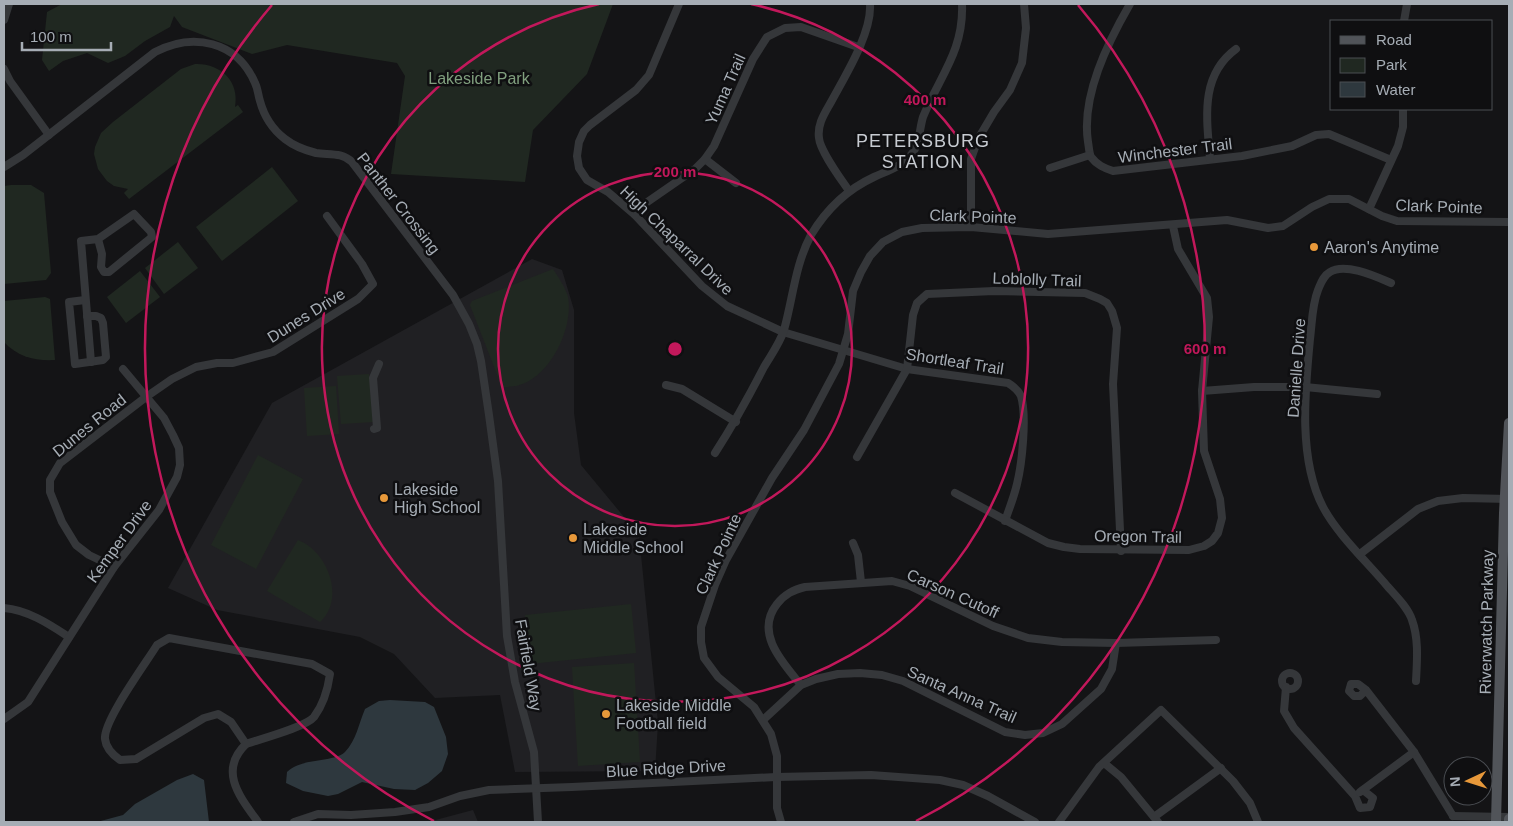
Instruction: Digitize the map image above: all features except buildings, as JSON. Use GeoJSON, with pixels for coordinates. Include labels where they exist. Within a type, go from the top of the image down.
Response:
{"type":"FeatureCollection","features":[{"type":"Feature","properties":{"kind":"main road","name":"Riverwatch Parkway"},"geometry":{"type":"LineString","coordinates":[[1496,820],[1509,423]]}},
{"type":"Feature","properties":{"kind":"street"},"geometry":{"type":"LineString","coordinates":[[4,20],[9,4]]}},
{"type":"Feature","properties":{"kind":"street","name":"High Chaparral Drive"},"geometry":{"type":"LineString","coordinates":[[679,4],[649,75],[636,90],[590,124],[584,131],[579,142],[577,156],[579,168],[587,180],[608,192],[635,215],[702,286],[727,306],[783,332],[844,350]]}},
{"type":"Feature","properties":{"kind":"street"},"geometry":{"type":"LineString","coordinates":[[849,191],[823,150],[819,138],[821,120],[865,36],[870,4]]}},
{"type":"Feature","properties":{"kind":"street"},"geometry":{"type":"LineString","coordinates":[[715,452],[736,422],[783,332],[794,280],[811,236],[823,217],[849,191],[873,177],[894,169],[911,156],[918,141],[923,118],[953,57],[962,26],[962,4]]}},
{"type":"Feature","properties":{"kind":"street"},"geometry":{"type":"LineString","coordinates":[[971,227],[971,159],[978,139],[1010,90],[1022,63],[1026,28],[1024,4]]}},
{"type":"Feature","properties":{"kind":"street"},"geometry":{"type":"LineString","coordinates":[[1050,168],[1090,155],[1087,122],[1091,96],[1098,71],[1118,24],[1130,4]]}},
{"type":"Feature","properties":{"kind":"street"},"geometry":{"type":"LineString","coordinates":[[1404,20],[1407,4]]}},
{"type":"Feature","properties":{"kind":"street","name":"Yuma Trail"},"geometry":{"type":"LineString","coordinates":[[635,215],[643,205],[695,169],[705,159],[714,146],[753,59],[767,37],[785,28],[801,27],[858,47]]}},
{"type":"Feature","properties":{"kind":"street","name":"Panther Crossing"},"geometry":{"type":"LineString","coordinates":[[4,167],[23,155],[155,52],[177,43],[199,42],[218,46],[234,56],[252,76],[262,107],[274,129],[292,144],[308,151],[343,156],[352,162],[453,295],[469,324],[481,361],[498,481]]}},
{"type":"Feature","properties":{"kind":"street"},"geometry":{"type":"LineString","coordinates":[[1210,159],[1206,106],[1210,87],[1227,55],[1236,49]]}},
{"type":"Feature","properties":{"kind":"street"},"geometry":{"type":"LineString","coordinates":[[4,69],[10,81],[49,135]]}},
{"type":"Feature","properties":{"kind":"street"},"geometry":{"type":"LineString","coordinates":[[1369,209],[1398,146],[1403,127],[1403,110]]}},
{"type":"Feature","properties":{"kind":"street","name":"Winchester Trail"},"geometry":{"type":"LineString","coordinates":[[1090,155],[1100,166],[1113,171],[1242,156],[1292,146],[1316,135],[1329,134],[1391,160]]}},
{"type":"Feature","properties":{"kind":"street"},"geometry":{"type":"LineString","coordinates":[[705,159],[736,183]]}},
{"type":"Feature","properties":{"kind":"street","name":"Clark Pointe"},"geometry":{"type":"LineString","coordinates":[[781,822],[777,808],[777,756],[775,744],[754,707],[718,677],[704,658],[701,626],[726,560],[772,478],[808,422],[830,382],[844,350],[848,334],[853,291],[865,264],[883,242],[902,232],[922,228],[971,227],[1048,234],[1173,226],[1227,220],[1268,228],[1283,226],[1312,207],[1329,199],[1349,199],[1382,216],[1397,221],[1509,222]]}},
{"type":"Feature","properties":{"kind":"street"},"geometry":{"type":"LineString","coordinates":[[91,362],[81,241],[98,239],[134,214],[151,232],[152,237],[109,272],[104,272],[101,267],[102,254],[98,239]]}},
{"type":"Feature","properties":{"kind":"street","name":"Dunes Drive"},"geometry":{"type":"LineString","coordinates":[[146,397],[172,379],[196,368],[217,363],[233,363],[253,359],[273,352],[352,303],[373,284],[362,264],[327,216]]}},
{"type":"Feature","properties":{"kind":"street","name":"Oregon Trail"},"geometry":{"type":"LineString","coordinates":[[955,493],[1005,521],[1048,543],[1056,545],[1080,549],[1121,551],[1189,550],[1204,546],[1212,541],[1218,533],[1222,518],[1220,499],[1204,451],[1202,391],[1209,317],[1207,298],[1178,249],[1173,226]]}},
{"type":"Feature","properties":{"kind":"street","name":"Danielle Drive"},"geometry":{"type":"LineString","coordinates":[[1391,283],[1372,274],[1350,269],[1336,269],[1329,272],[1323,279],[1315,297],[1305,387],[1305,414],[1308,457],[1315,488],[1324,508],[1401,602],[1412,619],[1416,634],[1416,681]]}},
{"type":"Feature","properties":{"kind":"street","name":"Loblolly Trail"},"geometry":{"type":"LineString","coordinates":[[858,458],[907,369],[913,315],[917,303],[927,294],[994,291],[1085,293],[1100,298],[1112,311],[1117,328],[1113,384],[1121,551]]}},
{"type":"Feature","properties":{"kind":"street"},"geometry":{"type":"LineString","coordinates":[[85,300],[70,302],[75,364],[103,360],[106,357],[104,323],[101,318],[87,316]]}},
{"type":"Feature","properties":{"kind":"street","name":"Shortleaf Trail"},"geometry":{"type":"LineString","coordinates":[[844,350],[907,369],[1008,383],[1014,387],[1020,395],[1023,412],[1021,460],[1018,483],[1005,521]]}},
{"type":"Feature","properties":{"kind":"street"},"geometry":{"type":"LineString","coordinates":[[374,429],[376,428],[373,378],[379,364]]}},
{"type":"Feature","properties":{"kind":"street","name":"Kemper Drive"},"geometry":{"type":"LineString","coordinates":[[4,719],[28,702],[114,567],[159,510],[177,478],[180,464],[179,448],[173,435],[164,418],[122,369]]}},
{"type":"Feature","properties":{"kind":"street"},"geometry":{"type":"LineString","coordinates":[[666,385],[682,389],[736,422]]}},
{"type":"Feature","properties":{"kind":"street"},"geometry":{"type":"LineString","coordinates":[[1202,391],[1254,386],[1305,387],[1377,394]]}},
{"type":"Feature","properties":{"kind":"street","name":"Dunes Road"},"geometry":{"type":"LineString","coordinates":[[114,567],[89,555],[76,545],[54,504],[50,492],[50,480],[60,463],[146,397]]}},
{"type":"Feature","properties":{"kind":"street","name":"Fairfield Way"},"geometry":{"type":"LineString","coordinates":[[498,481],[507,636],[515,682],[534,752],[538,822]]}},
{"type":"Feature","properties":{"kind":"street"},"geometry":{"type":"LineString","coordinates":[[1360,554],[1418,509],[1438,501],[1463,498],[1507,499]]}},
{"type":"Feature","properties":{"kind":"street"},"geometry":{"type":"LineString","coordinates":[[853,543],[858,555],[861,582]]}},
{"type":"Feature","properties":{"kind":"street","name":"Carson Cutoff"},"geometry":{"type":"LineString","coordinates":[[801,685],[773,648],[768,635],[768,620],[780,600],[792,590],[805,587],[892,581],[910,586],[993,626],[1028,638],[1062,642],[1116,643],[1216,640]]}},
{"type":"Feature","properties":{"kind":"street"},"geometry":{"type":"LineString","coordinates":[[4,608],[11,608],[43,620],[69,637]]}},
{"type":"Feature","properties":{"kind":"street"},"geometry":{"type":"LineString","coordinates":[[246,744],[231,722],[218,714],[204,718],[136,759],[120,760],[110,753],[105,739],[108,723],[157,645],[169,638],[312,664],[330,674],[328,689],[313,718],[293,728],[246,744],[238,752],[232,764],[234,783],[258,822]]}},
{"type":"Feature","properties":{"kind":"street","name":"Santa Anna Trail"},"geometry":{"type":"LineString","coordinates":[[763,720],[801,685],[838,674],[860,673],[882,675],[903,681],[1005,732],[1025,735],[1043,733],[1062,724],[1101,689],[1112,669],[1116,643]]}},
{"type":"Feature","properties":{"kind":"street"},"geometry":{"type":"LineString","coordinates":[[1286,688],[1284,711],[1294,728],[1355,796],[1360,808],[1370,807],[1372,798],[1363,790]]}},
{"type":"Feature","properties":{"kind":"street"},"geometry":{"type":"LineString","coordinates":[[1366,690],[1414,752],[1453,819],[1496,820],[1509,818]]}},
{"type":"Feature","properties":{"kind":"street"},"geometry":{"type":"LineString","coordinates":[[1059,822],[1099,767],[1161,710],[1221,768],[1250,803],[1258,822]]}},
{"type":"Feature","properties":{"kind":"street"},"geometry":{"type":"LineString","coordinates":[[1355,796],[1414,752]]}},
{"type":"Feature","properties":{"kind":"street"},"geometry":{"type":"LineString","coordinates":[[1104,763],[1121,776],[1156,819],[1221,768]]}},
{"type":"Feature","properties":{"kind":"street","name":"Blue Ridge Drive"},"geometry":{"type":"LineString","coordinates":[[294,822],[318,814],[351,815],[395,812],[429,807],[460,796],[489,790],[776,777],[871,775],[940,780],[963,786],[988,796],[1035,822]]}},
{"type":"Feature","properties":{"kind":"shaded area"},"geometry":{"type":"Polygon","coordinates":[[[532,259],[562,270],[574,310],[574,413],[581,465],[639,535],[658,723],[655,771],[515,772],[500,695],[435,698],[394,654],[360,637],[217,610],[168,588],[272,403],[532,259]]]}},
{"type":"Feature","properties":{"kind":"shaded area"},"geometry":{"type":"Polygon","coordinates":[[[473,810],[478,822],[428,822],[473,810]]]}},
{"type":"Feature","properties":{"kind":"green space","name":"Lakeside Park"},"geometry":{"type":"Polygon","coordinates":[[[62,4],[613,4],[587,74],[533,130],[525,182],[391,174],[405,76],[397,63],[287,45],[252,54],[182,27],[174,16],[170,27],[145,41],[125,56],[108,63],[87,53],[63,61],[49,71],[42,60],[47,12],[62,4]]]}},
{"type":"Feature","properties":{"kind":"green space"},"geometry":{"type":"Polygon","coordinates":[[[195,64],[204,64],[220,70],[226,75],[234,89],[235,107],[238,105],[243,112],[129,199],[124,193],[128,189],[114,186],[107,181],[98,169],[94,154],[101,133],[181,69],[195,64]]]}},
{"type":"Feature","properties":{"kind":"green space"},"geometry":{"type":"Polygon","coordinates":[[[272,167],[298,201],[222,261],[196,227],[272,167]]]}},
{"type":"Feature","properties":{"kind":"green space"},"geometry":{"type":"Polygon","coordinates":[[[31,185],[44,193],[51,273],[46,280],[4,284],[4,186],[31,185]]]}},
{"type":"Feature","properties":{"kind":"green space"},"geometry":{"type":"Polygon","coordinates":[[[178,242],[198,268],[164,294],[145,268],[178,242]]]}},
{"type":"Feature","properties":{"kind":"green space"},"geometry":{"type":"Polygon","coordinates":[[[553,269],[564,286],[568,297],[568,320],[560,345],[554,356],[538,375],[522,384],[502,387],[470,305],[472,301],[553,269]]]}},
{"type":"Feature","properties":{"kind":"green space"},"geometry":{"type":"Polygon","coordinates":[[[140,271],[160,297],[126,323],[107,297],[140,271]]]}},
{"type":"Feature","properties":{"kind":"green space"},"geometry":{"type":"Polygon","coordinates":[[[45,297],[50,299],[55,360],[41,360],[21,355],[4,342],[4,301],[45,297]]]}},
{"type":"Feature","properties":{"kind":"green space"},"geometry":{"type":"Polygon","coordinates":[[[369,374],[373,422],[341,424],[337,376],[369,374]]]}},
{"type":"Feature","properties":{"kind":"green space"},"geometry":{"type":"Polygon","coordinates":[[[336,386],[339,434],[307,436],[304,388],[336,386]]]}},
{"type":"Feature","properties":{"kind":"green space"},"geometry":{"type":"Polygon","coordinates":[[[258,455],[303,479],[256,569],[211,545],[258,455]]]}},
{"type":"Feature","properties":{"kind":"green space"},"geometry":{"type":"Polygon","coordinates":[[[298,540],[317,554],[325,564],[330,576],[332,601],[328,612],[320,622],[267,591],[298,540]]]}},
{"type":"Feature","properties":{"kind":"green space"},"geometry":{"type":"Polygon","coordinates":[[[631,604],[636,653],[530,664],[525,615],[631,604]]]}},
{"type":"Feature","properties":{"kind":"green space","name":"Lakeside Middle Football field"},"geometry":{"type":"Polygon","coordinates":[[[634,663],[640,762],[578,766],[572,667],[634,663]]]}},
{"type":"Feature","properties":{"kind":"water"},"geometry":{"type":"Polygon","coordinates":[[[379,701],[425,702],[434,707],[446,737],[448,754],[442,771],[428,783],[415,790],[394,789],[362,782],[338,794],[328,796],[303,791],[286,783],[287,772],[294,767],[333,758],[345,752],[355,737],[365,709],[379,701]]]}},
{"type":"Feature","properties":{"kind":"water"},"geometry":{"type":"Polygon","coordinates":[[[193,774],[204,780],[209,822],[97,822],[123,815],[135,804],[177,780],[193,774]]]}},
{"type":"Feature","properties":{"kind":"place","name":"Aaron's Anytime"},"geometry":{"type":"Point","coordinates":[1314,247]}},
{"type":"Feature","properties":{"kind":"place","name":"Lakeside High School"},"geometry":{"type":"Point","coordinates":[384,498]}},
{"type":"Feature","properties":{"kind":"place","name":"Lakeside Middle School"},"geometry":{"type":"Point","coordinates":[573,538]}},
{"type":"Feature","properties":{"kind":"place","name":"Lakeside Middle Football field"},"geometry":{"type":"Point","coordinates":[606,714]}},
{"type":"Feature","properties":{"kind":"district","name":"PETERSBURG STATION"},"geometry":{"type":"Point","coordinates":[923,151]}}]}
